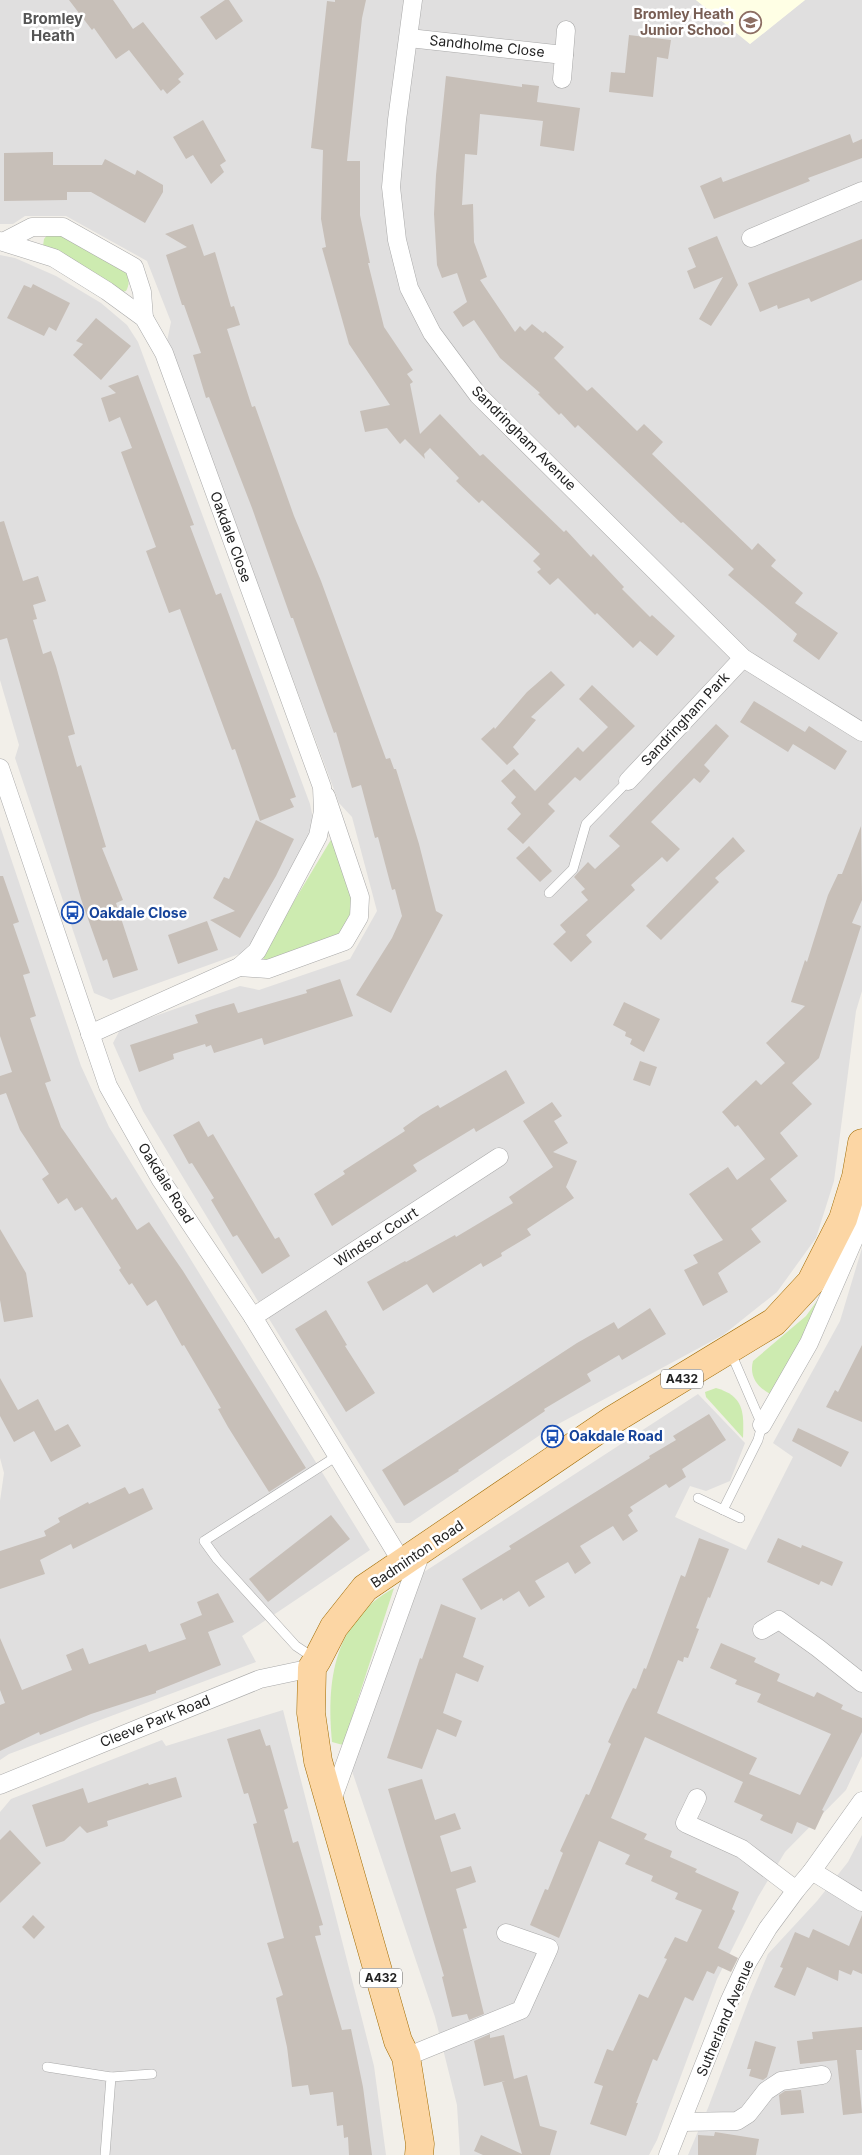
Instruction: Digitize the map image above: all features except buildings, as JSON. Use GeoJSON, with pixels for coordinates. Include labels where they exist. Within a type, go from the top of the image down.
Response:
{"type":"FeatureCollection","features":[{"type":"Feature","properties":{"kind":"main road","name":"Badminton Road"},"geometry":{"type":"LineString","coordinates":[[419,2155],[420,2144],[406,2058],[398,2041],[318,1761],[310,1713],[314,1664],[334,1627],[365,1588],[611,1421],[774,1322],[811,1282],[843,1219],[856,1177],[862,1143]]}},
{"type":"Feature","properties":{"kind":"street","name":"Sandringham Avenue"},"geometry":{"type":"LineString","coordinates":[[413,0],[397,120],[391,187],[397,240],[408,288],[432,333],[478,395],[743,658],[862,732]]}},
{"type":"Feature","properties":{"kind":"street","name":"Sandholme Close"},"geometry":{"type":"LineString","coordinates":[[562,79],[566,30]]}},
{"type":"Feature","properties":{"kind":"street","name":"Sandholme Close"},"geometry":{"type":"LineString","coordinates":[[409,38],[564,55]]}},
{"type":"Feature","properties":{"kind":"street"},"geometry":{"type":"LineString","coordinates":[[751,238],[862,191]]}},
{"type":"Feature","properties":{"kind":"street","name":"Oakdale Close"},"geometry":{"type":"LineString","coordinates":[[2,241],[32,227],[63,227],[134,268],[142,292],[144,318]]}},
{"type":"Feature","properties":{"kind":"street","name":"Oakdale Close"},"geometry":{"type":"LineString","coordinates":[[2,241],[54,258],[107,291],[144,318],[164,353],[322,787],[360,897],[359,917],[345,940],[268,969],[239,967]]}},
{"type":"Feature","properties":{"kind":"street","name":"Sandringham Park"},"geometry":{"type":"LineString","coordinates":[[628,781],[743,658]]}},
{"type":"Feature","properties":{"kind":"street","name":"Oakdale Road"},"geometry":{"type":"LineString","coordinates":[[0,768],[108,1086],[161,1180],[253,1317],[337,1456],[412,1557]]}},
{"type":"Feature","properties":{"kind":"street","name":"Oakdale Close"},"geometry":{"type":"LineString","coordinates":[[90,1034],[239,967],[257,951],[318,836],[323,811],[322,787]]}},
{"type":"Feature","properties":{"kind":"street","name":"Windsor Court"},"geometry":{"type":"LineString","coordinates":[[253,1317],[499,1157]]}},
{"type":"Feature","properties":{"kind":"street"},"geometry":{"type":"LineString","coordinates":[[762,1425],[809,1342],[855,1237],[856,1177]]}},
{"type":"Feature","properties":{"kind":"street"},"geometry":{"type":"LineString","coordinates":[[331,1803],[412,1557]]}},
{"type":"Feature","properties":{"kind":"street"},"geometry":{"type":"LineString","coordinates":[[762,1630],[779,1620],[862,1682]]}},
{"type":"Feature","properties":{"kind":"street","name":"Cleeve Park Road"},"geometry":{"type":"LineString","coordinates":[[0,1785],[260,1679],[314,1664]]}},
{"type":"Feature","properties":{"kind":"street"},"geometry":{"type":"LineString","coordinates":[[697,1798],[685,1822],[742,1849],[796,1890]]}},
{"type":"Feature","properties":{"kind":"street","name":"Sutherland Avenue"},"geometry":{"type":"LineString","coordinates":[[668,2155],[729,2002],[747,1963],[768,1928],[862,1802]]}},
{"type":"Feature","properties":{"kind":"street"},"geometry":{"type":"LineString","coordinates":[[812,1871],[862,1902]]}},
{"type":"Feature","properties":{"kind":"street"},"geometry":{"type":"LineString","coordinates":[[406,2058],[521,2010],[549,1948],[506,1933]]}},
{"type":"Feature","properties":{"kind":"street"},"geometry":{"type":"LineString","coordinates":[[682,2122],[737,2121],[748,2114],[766,2091],[781,2081],[822,2075]]}},
{"type":"Feature","properties":{"kind":"lane"},"geometry":{"type":"LineString","coordinates":[[549,893],[573,869],[586,824],[628,781]]}},
{"type":"Feature","properties":{"kind":"lane"},"geometry":{"type":"LineString","coordinates":[[723,1510],[758,1440],[762,1425],[730,1350]]}},
{"type":"Feature","properties":{"kind":"lane"},"geometry":{"type":"LineString","coordinates":[[314,1664],[217,1560],[204,1541],[337,1456]]}},
{"type":"Feature","properties":{"kind":"lane"},"geometry":{"type":"LineString","coordinates":[[698,1498],[740,1518]]}},
{"type":"Feature","properties":{"kind":"lane"},"geometry":{"type":"LineString","coordinates":[[47,2067],[111,2077],[152,2074]]}},
{"type":"Feature","properties":{"kind":"lane"},"geometry":{"type":"LineString","coordinates":[[105,2155],[111,2077]]}},
{"type":"Feature","properties":{"kind":"shaded area"},"geometry":{"type":"Polygon","coordinates":[[[0,0],[696,0],[750,44],[805,0],[862,0],[862,991],[856,1011],[834,1181],[816,1238],[777,1292],[723,1335],[549,1429],[410,1523],[396,1523],[248,1285],[143,1111],[113,1043],[121,1028],[240,986],[259,990],[350,959],[377,911],[352,817],[339,803],[167,341],[171,322],[147,261],[66,216],[25,216],[13,224],[0,224],[0,0]]]}},
{"type":"Feature","properties":{"kind":"shaded area","name":"Bromley Heath Junior School"},"geometry":{"type":"Polygon","coordinates":[[[696,0],[805,0],[750,44],[696,0]]]}},
{"type":"Feature","properties":{"kind":"shaded area"},"geometry":{"type":"Polygon","coordinates":[[[0,255],[15,258],[56,276],[101,303],[127,325],[138,342],[310,804],[313,818],[312,829],[256,937],[242,953],[111,1000],[94,993],[15,758],[19,745],[0,680],[0,255]]]}},
{"type":"Feature","properties":{"kind":"shaded area"},"geometry":{"type":"Polygon","coordinates":[[[0,826],[81,1066],[109,1127],[370,1550],[242,1636],[256,1662],[9,1754],[0,1760],[0,1501],[4,1473],[0,1458],[0,826]]]}},
{"type":"Feature","properties":{"kind":"shaded area"},"geometry":{"type":"Polygon","coordinates":[[[862,1248],[862,1756],[846,1790],[785,1852],[758,1897],[717,1979],[657,2140],[649,2155],[460,2155],[457,2105],[435,2017],[352,1771],[424,1572],[698,1394],[745,1443],[730,1481],[706,1491],[690,1486],[675,1517],[746,1550],[793,1457],[773,1443],[840,1321],[862,1248]]]}},
{"type":"Feature","properties":{"kind":"shaded area"},"geometry":{"type":"Polygon","coordinates":[[[283,1710],[374,2066],[386,2155],[0,2155],[0,1812],[11,1799],[162,1740],[166,1746],[283,1710]]]}},
{"type":"Feature","properties":{"kind":"shaded area"},"geometry":{"type":"Polygon","coordinates":[[[862,1835],[862,2155],[688,2155],[768,1954],[817,1901],[848,1862],[862,1835]]]}},
{"type":"Feature","properties":{"kind":"green space"},"geometry":{"type":"Polygon","coordinates":[[[58,233],[126,271],[129,281],[126,291],[122,292],[67,256],[43,246],[44,239],[48,234],[58,233]]]}},
{"type":"Feature","properties":{"kind":"green space"},"geometry":{"type":"Polygon","coordinates":[[[332,838],[354,906],[338,938],[266,962],[263,958],[263,953],[332,838]]]}},
{"type":"Feature","properties":{"kind":"green space"},"geometry":{"type":"Polygon","coordinates":[[[824,1291],[820,1309],[770,1394],[761,1388],[755,1380],[752,1371],[753,1361],[806,1316],[824,1291]]]}},
{"type":"Feature","properties":{"kind":"green space"},"geometry":{"type":"Polygon","coordinates":[[[716,1388],[725,1391],[737,1400],[742,1413],[743,1438],[706,1397],[705,1392],[716,1388]]]}},
{"type":"Feature","properties":{"kind":"green space"},"geometry":{"type":"Polygon","coordinates":[[[394,1588],[343,1745],[332,1742],[331,1696],[338,1654],[346,1635],[358,1617],[374,1602],[394,1588]]]}},
{"type":"Feature","properties":{"kind":"place","name":"Bromley Heath Junior School"},"geometry":{"type":"Point","coordinates":[750,22]}},
{"type":"Feature","properties":{"kind":"place","name":"Oakdale Close"},"geometry":{"type":"Point","coordinates":[73,913]}},
{"type":"Feature","properties":{"kind":"place","name":"Oakdale Road"},"geometry":{"type":"Point","coordinates":[553,1436]}},
{"type":"Feature","properties":{"kind":"district","name":"Bromley Heath"},"geometry":{"type":"Point","coordinates":[53,28]}}]}
